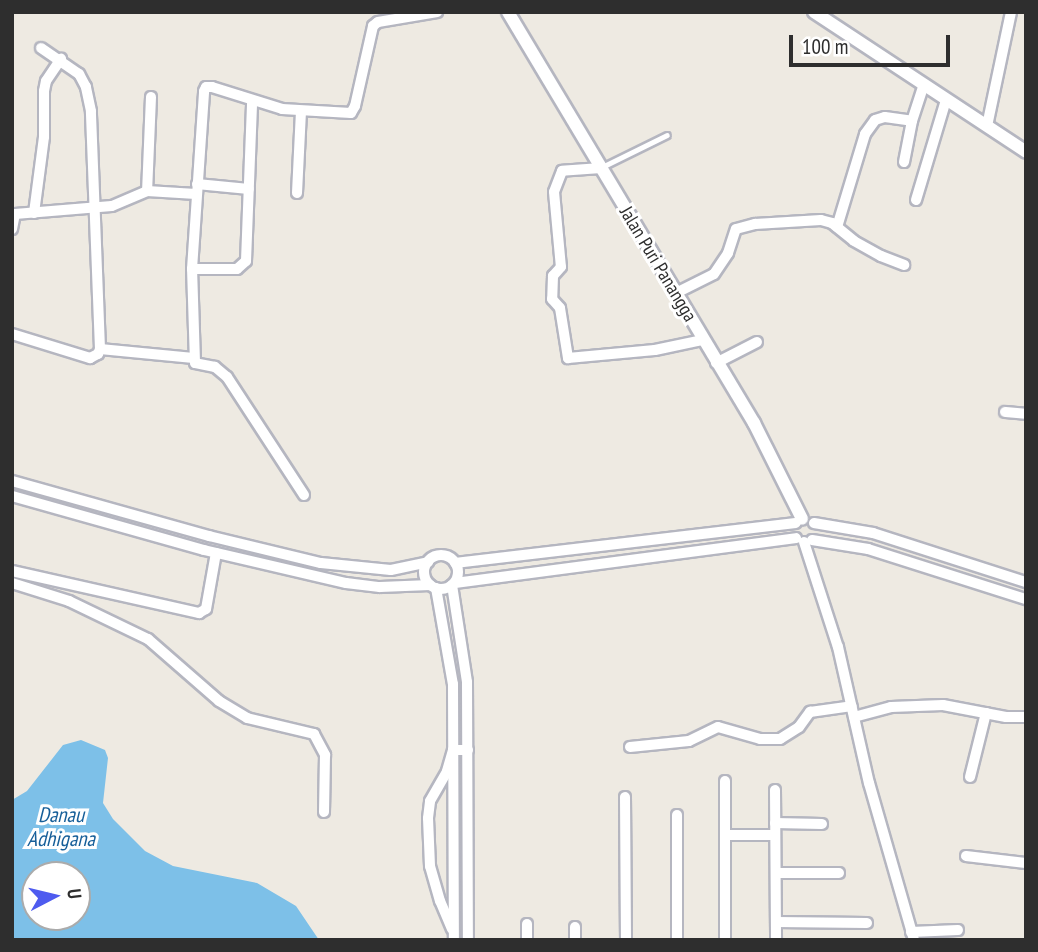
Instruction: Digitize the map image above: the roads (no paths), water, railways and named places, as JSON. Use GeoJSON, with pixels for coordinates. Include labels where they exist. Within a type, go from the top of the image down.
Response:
{"type":"FeatureCollection","features":[{"type":"Feature","properties":{"kind":"street"},"geometry":{"type":"LineString","coordinates":[[304,495],[227,377],[215,367],[197,365],[194,358],[192,269],[205,88],[212,87],[252,102],[301,111],[351,113],[355,106],[373,26],[378,22],[437,12]]}},
{"type":"Feature","properties":{"kind":"street","name":"Jalan Puri Panangga"},"geometry":{"type":"LineString","coordinates":[[508,12],[768,449],[804,521]]}},
{"type":"Feature","properties":{"kind":"street"},"geometry":{"type":"LineString","coordinates":[[814,12],[1026,152]]}},
{"type":"Feature","properties":{"kind":"street"},"geometry":{"type":"LineString","coordinates":[[986,126],[1011,12]]}},
{"type":"Feature","properties":{"kind":"street"},"geometry":{"type":"LineString","coordinates":[[12,334],[90,358],[98,354],[100,349],[91,111],[86,87],[79,74],[41,48]]}},
{"type":"Feature","properties":{"kind":"street"},"geometry":{"type":"LineString","coordinates":[[34,213],[44,137],[46,81],[61,60]]}},
{"type":"Feature","properties":{"kind":"street"},"geometry":{"type":"LineString","coordinates":[[904,162],[912,121],[924,84]]}},
{"type":"Feature","properties":{"kind":"street"},"geometry":{"type":"LineString","coordinates":[[147,191],[151,97]]}},
{"type":"Feature","properties":{"kind":"street"},"geometry":{"type":"LineString","coordinates":[[916,200],[946,100]]}},
{"type":"Feature","properties":{"kind":"street"},"geometry":{"type":"LineString","coordinates":[[192,269],[237,269],[244,264],[252,102]]}},
{"type":"Feature","properties":{"kind":"street"},"geometry":{"type":"LineString","coordinates":[[297,193],[301,111]]}},
{"type":"Feature","properties":{"kind":"street"},"geometry":{"type":"LineString","coordinates":[[836,227],[865,134],[875,120],[885,117],[912,121]]}},
{"type":"Feature","properties":{"kind":"street"},"geometry":{"type":"LineString","coordinates":[[601,167],[562,171],[558,189],[554,192],[561,267],[553,276],[552,299],[560,308],[568,358],[655,350],[703,340]]}},
{"type":"Feature","properties":{"kind":"street"},"geometry":{"type":"LineString","coordinates":[[12,229],[13,214],[112,206],[147,191],[249,189]]}},
{"type":"Feature","properties":{"kind":"street"},"geometry":{"type":"LineString","coordinates":[[676,293],[714,274],[722,266],[740,226],[821,220],[836,227],[854,241],[904,265]]}},
{"type":"Feature","properties":{"kind":"street"},"geometry":{"type":"LineString","coordinates":[[716,363],[757,342]]}},
{"type":"Feature","properties":{"kind":"street"},"geometry":{"type":"LineString","coordinates":[[100,349],[194,358]]}},
{"type":"Feature","properties":{"kind":"street"},"geometry":{"type":"LineString","coordinates":[[1005,412],[1026,414]]}},
{"type":"Feature","properties":{"kind":"street"},"geometry":{"type":"LineString","coordinates":[[12,481],[209,536],[321,563],[391,570],[443,556],[455,563],[458,569],[453,584],[467,682],[468,940]]}},
{"type":"Feature","properties":{"kind":"street"},"geometry":{"type":"LineString","coordinates":[[12,496],[216,553],[346,583],[380,587],[433,587],[804,540],[868,549],[1021,597],[1024,582],[873,533],[804,521],[455,563]]}},
{"type":"Feature","properties":{"kind":"street"},"geometry":{"type":"LineString","coordinates":[[804,521],[816,534],[804,540]]}},
{"type":"Feature","properties":{"kind":"street"},"geometry":{"type":"LineString","coordinates":[[804,521],[793,531],[804,540],[838,647],[912,936],[958,930]]}},
{"type":"Feature","properties":{"kind":"street"},"geometry":{"type":"LineString","coordinates":[[204,550],[209,536]]}},
{"type":"Feature","properties":{"kind":"street"},"geometry":{"type":"LineString","coordinates":[[12,571],[199,613],[206,609],[216,553]]}},
{"type":"Feature","properties":{"kind":"street"},"geometry":{"type":"LineString","coordinates":[[428,562],[425,573],[433,587],[453,684],[454,936]]}},
{"type":"Feature","properties":{"kind":"street"},"geometry":{"type":"LineString","coordinates":[[12,583],[69,601],[148,639],[219,701],[247,718],[314,734],[325,755],[324,812]]}},
{"type":"Feature","properties":{"kind":"street"},"geometry":{"type":"LineString","coordinates":[[854,717],[906,705],[943,705],[1026,717]]}},
{"type":"Feature","properties":{"kind":"street"},"geometry":{"type":"LineString","coordinates":[[630,747],[689,741],[718,727],[760,739],[780,739],[799,727],[810,712],[852,706]]}},
{"type":"Feature","properties":{"kind":"street"},"geometry":{"type":"LineString","coordinates":[[970,777],[986,713]]}},
{"type":"Feature","properties":{"kind":"street"},"geometry":{"type":"LineString","coordinates":[[453,750],[468,750]]}},
{"type":"Feature","properties":{"kind":"street"},"geometry":{"type":"LineString","coordinates":[[453,750],[447,771],[430,801],[428,818],[430,866],[454,936]]}},
{"type":"Feature","properties":{"kind":"street"},"geometry":{"type":"LineString","coordinates":[[725,781],[726,940]]}},
{"type":"Feature","properties":{"kind":"street"},"geometry":{"type":"LineString","coordinates":[[775,790],[776,940]]}},
{"type":"Feature","properties":{"kind":"street"},"geometry":{"type":"LineString","coordinates":[[625,797],[626,940]]}},
{"type":"Feature","properties":{"kind":"street"},"geometry":{"type":"LineString","coordinates":[[677,815],[677,940]]}},
{"type":"Feature","properties":{"kind":"street"},"geometry":{"type":"LineString","coordinates":[[775,823],[822,824]]}},
{"type":"Feature","properties":{"kind":"street"},"geometry":{"type":"LineString","coordinates":[[725,835],[775,835]]}},
{"type":"Feature","properties":{"kind":"street"},"geometry":{"type":"LineString","coordinates":[[967,856],[1026,863]]}},
{"type":"Feature","properties":{"kind":"street"},"geometry":{"type":"LineString","coordinates":[[776,873],[839,873]]}},
{"type":"Feature","properties":{"kind":"street"},"geometry":{"type":"LineString","coordinates":[[776,922],[867,923]]}},
{"type":"Feature","properties":{"kind":"street"},"geometry":{"type":"LineString","coordinates":[[527,924],[527,940]]}},
{"type":"Feature","properties":{"kind":"street"},"geometry":{"type":"LineString","coordinates":[[575,927],[575,940]]}},
{"type":"Feature","properties":{"kind":"lane"},"geometry":{"type":"LineString","coordinates":[[601,167],[667,135]]}},
{"type":"Feature","properties":{"kind":"water","name":"Danau Adhigana"},"geometry":{"type":"Polygon","coordinates":[[[81,740],[105,750],[108,758],[103,803],[113,819],[145,851],[173,866],[257,883],[296,906],[319,940],[12,940],[12,800],[27,791],[63,745],[81,740]]]}}]}
